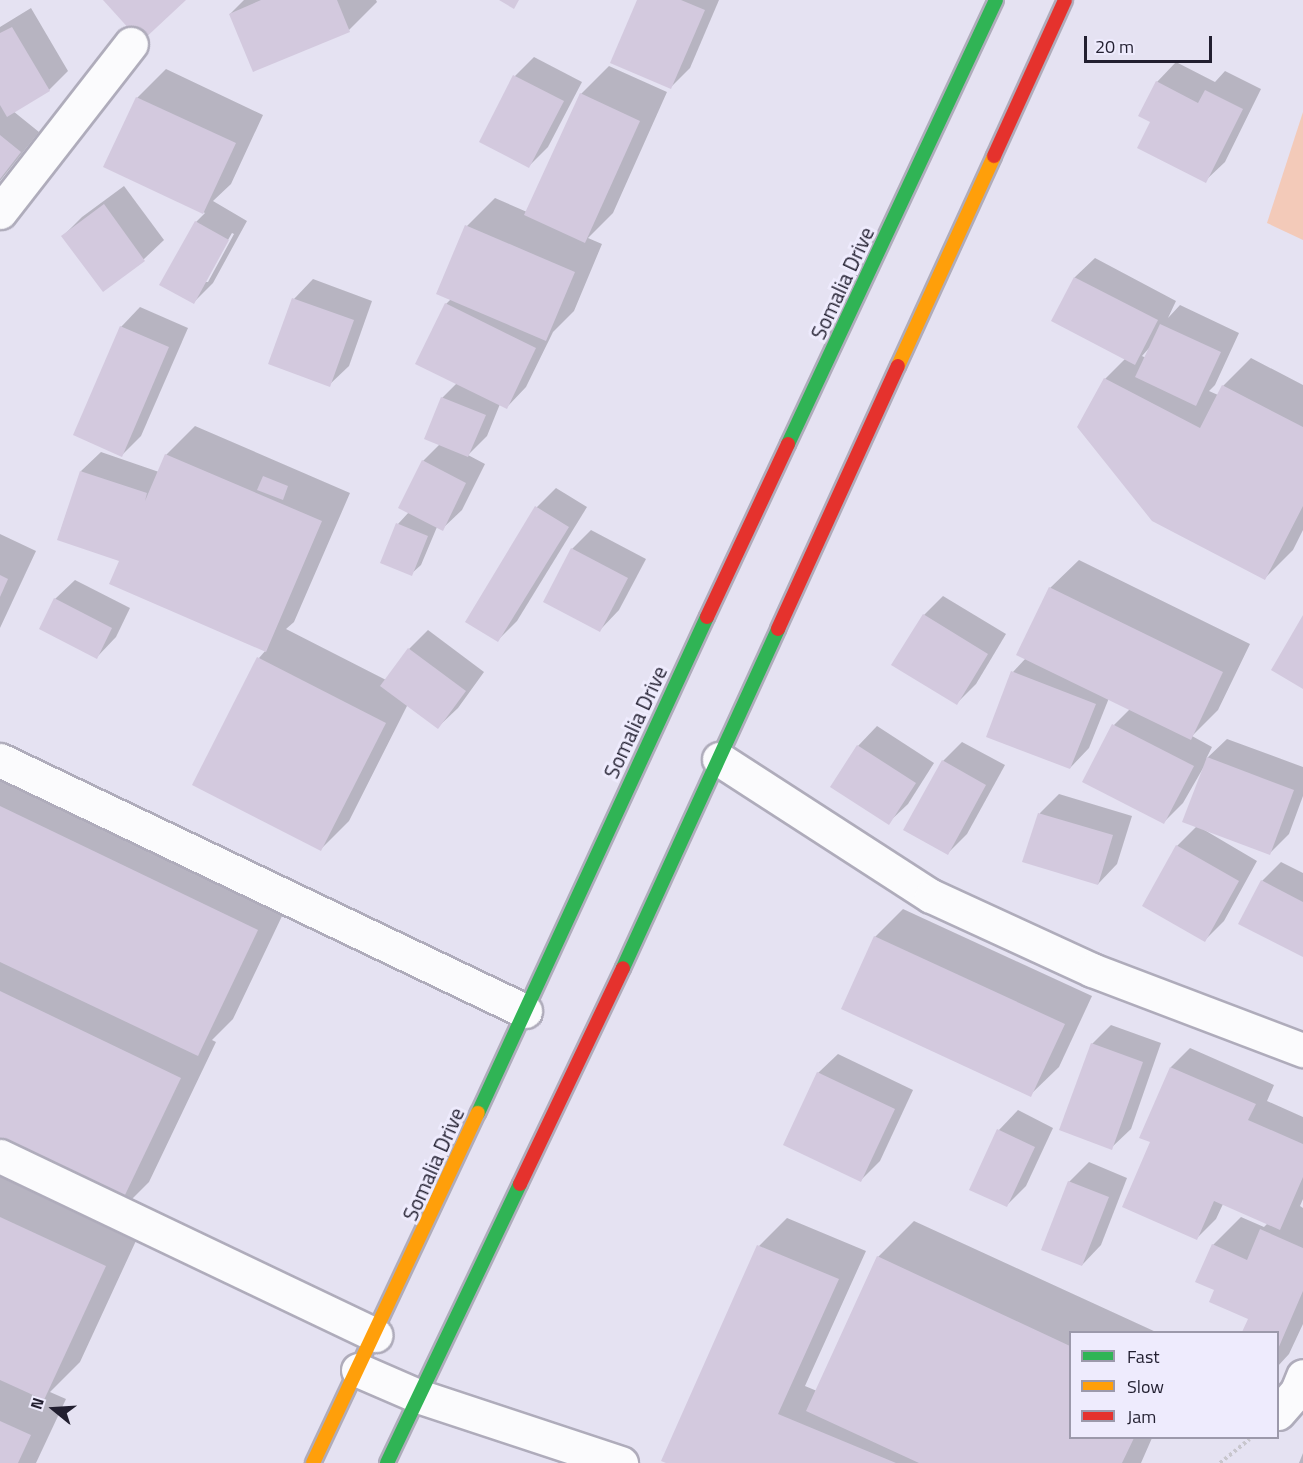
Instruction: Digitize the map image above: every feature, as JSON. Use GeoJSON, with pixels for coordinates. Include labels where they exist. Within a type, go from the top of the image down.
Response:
{"type":"FeatureCollection","features":[{"type":"Feature","properties":{"kind":"main road","name":"Somalia Drive"},"geometry":{"type":"LineString","coordinates":[[313,1463],[416,1250],[996,0]]}},
{"type":"Feature","properties":{"kind":"main road"},"geometry":{"type":"LineString","coordinates":[[387,1463],[574,1075],[1065,0]]}},
{"type":"Feature","properties":{"kind":"street"},"geometry":{"type":"LineString","coordinates":[[0,212],[131,44]]}},
{"type":"Feature","properties":{"kind":"street"},"geometry":{"type":"LineString","coordinates":[[719,759],[931,896],[1092,970],[1303,1050]]}},
{"type":"Feature","properties":{"kind":"street"},"geometry":{"type":"LineString","coordinates":[[0,760],[525,1011]]}},
{"type":"Feature","properties":{"kind":"street"},"geometry":{"type":"LineString","coordinates":[[0,1156],[375,1335]]}},
{"type":"Feature","properties":{"kind":"street"},"geometry":{"type":"LineString","coordinates":[[358,1370],[418,1396],[621,1463]]}},
{"type":"Feature","properties":{"kind":"street"},"geometry":{"type":"LineString","coordinates":[[1279,1412],[1296,1391],[1303,1376]]}},
{"type":"Feature","properties":{"kind":"path"},"geometry":{"type":"LineString","coordinates":[[1220,1463],[1250,1439]]}},
{"type":"Feature","properties":{"kind":"shaded area"},"geometry":{"type":"Polygon","coordinates":[[[1303,112],[1303,240],[1267,223],[1303,112]]]}},
{"type":"Feature","properties":{"kind":"building"},"geometry":{"type":"Polygon","coordinates":[[[103,0],[186,0],[141,42],[103,0]]]}},
{"type":"Feature","properties":{"kind":"building"},"geometry":{"type":"Polygon","coordinates":[[[261,0],[337,0],[350,32],[253,72],[229,14],[261,0]]]}},
{"type":"Feature","properties":{"kind":"building"},"geometry":{"type":"Polygon","coordinates":[[[499,0],[519,0],[514,9],[499,0]]]}},
{"type":"Feature","properties":{"kind":"building"},"geometry":{"type":"Polygon","coordinates":[[[637,0],[681,0],[705,10],[671,89],[610,63],[637,0]]]}},
{"type":"Feature","properties":{"kind":"building"},"geometry":{"type":"Polygon","coordinates":[[[12,27],[50,91],[7,117],[0,105],[0,33],[12,27]]]}},
{"type":"Feature","properties":{"kind":"building"},"geometry":{"type":"Polygon","coordinates":[[[513,75],[564,101],[529,168],[479,142],[513,75]]]}},
{"type":"Feature","properties":{"kind":"building"},"geometry":{"type":"Polygon","coordinates":[[[1156,81],[1198,103],[1205,90],[1243,109],[1206,183],[1137,148],[1150,122],[1138,116],[1156,81]]]}},
{"type":"Feature","properties":{"kind":"building"},"geometry":{"type":"Polygon","coordinates":[[[580,93],[640,121],[585,243],[524,215],[580,93]]]}},
{"type":"Feature","properties":{"kind":"building"},"geometry":{"type":"Polygon","coordinates":[[[136,97],[236,143],[203,214],[103,167],[136,97]]]}},
{"type":"Feature","properties":{"kind":"building"},"geometry":{"type":"Polygon","coordinates":[[[0,135],[21,152],[0,179],[0,135]]]}},
{"type":"Feature","properties":{"kind":"building"},"geometry":{"type":"Polygon","coordinates":[[[104,204],[145,261],[103,292],[61,236],[104,204]]]}},
{"type":"Feature","properties":{"kind":"building"},"geometry":{"type":"Polygon","coordinates":[[[195,221],[229,240],[194,304],[159,285],[195,221]]]}},
{"type":"Feature","properties":{"kind":"building"},"geometry":{"type":"Polygon","coordinates":[[[465,225],[575,272],[546,341],[436,294],[465,225]]]}},
{"type":"Feature","properties":{"kind":"building"},"geometry":{"type":"Polygon","coordinates":[[[1074,277],[1158,320],[1135,365],[1051,321],[1074,277]]]}},
{"type":"Feature","properties":{"kind":"building"},"geometry":{"type":"Polygon","coordinates":[[[292,298],[354,320],[330,387],[268,364],[292,298]]]}},
{"type":"Feature","properties":{"kind":"building"},"geometry":{"type":"Polygon","coordinates":[[[445,303],[536,348],[507,409],[415,364],[445,303]]]}},
{"type":"Feature","properties":{"kind":"building"},"geometry":{"type":"Polygon","coordinates":[[[1160,324],[1221,352],[1196,406],[1135,377],[1160,324]]]}},
{"type":"Feature","properties":{"kind":"building"},"geometry":{"type":"Polygon","coordinates":[[[120,326],[169,347],[122,457],[73,435],[120,326]]]}},
{"type":"Feature","properties":{"kind":"building"},"geometry":{"type":"Polygon","coordinates":[[[1104,378],[1200,428],[1222,385],[1303,427],[1303,506],[1265,580],[1152,521],[1077,427],[1104,378]]]}},
{"type":"Feature","properties":{"kind":"building"},"geometry":{"type":"Polygon","coordinates":[[[441,397],[486,415],[468,457],[424,439],[441,397]]]}},
{"type":"Feature","properties":{"kind":"building"},"geometry":{"type":"Polygon","coordinates":[[[165,454],[322,521],[266,652],[109,584],[119,561],[57,540],[80,471],[147,493],[145,501],[165,454]]]}},
{"type":"Feature","properties":{"kind":"building"},"geometry":{"type":"Polygon","coordinates":[[[422,460],[466,483],[443,531],[398,508],[422,460]]]}},
{"type":"Feature","properties":{"kind":"building"},"geometry":{"type":"Polygon","coordinates":[[[263,476],[288,486],[283,500],[257,490],[263,476]]]}},
{"type":"Feature","properties":{"kind":"building"},"geometry":{"type":"Polygon","coordinates":[[[535,506],[569,527],[498,642],[465,622],[535,506]]]}},
{"type":"Feature","properties":{"kind":"building"},"geometry":{"type":"Polygon","coordinates":[[[396,523],[428,536],[412,576],[380,563],[396,523]]]}},
{"type":"Feature","properties":{"kind":"building"},"geometry":{"type":"Polygon","coordinates":[[[571,548],[628,578],[600,632],[543,602],[571,548]]]}},
{"type":"Feature","properties":{"kind":"building"},"geometry":{"type":"Polygon","coordinates":[[[0,575],[8,579],[0,597],[0,575]]]}},
{"type":"Feature","properties":{"kind":"building"},"geometry":{"type":"Polygon","coordinates":[[[1049,587],[1223,672],[1191,740],[1016,655],[1049,587]]]}},
{"type":"Feature","properties":{"kind":"building"},"geometry":{"type":"Polygon","coordinates":[[[54,598],[112,628],[97,659],[39,629],[54,598]]]}},
{"type":"Feature","properties":{"kind":"building"},"geometry":{"type":"Polygon","coordinates":[[[923,614],[988,654],[957,705],[891,665],[923,614]]]}},
{"type":"Feature","properties":{"kind":"building"},"geometry":{"type":"Polygon","coordinates":[[[1303,615],[1303,689],[1271,670],[1303,615]]]}},
{"type":"Feature","properties":{"kind":"building"},"geometry":{"type":"Polygon","coordinates":[[[408,648],[466,691],[438,729],[380,686],[408,648]]]}},
{"type":"Feature","properties":{"kind":"building"},"geometry":{"type":"Polygon","coordinates":[[[257,657],[386,723],[321,851],[192,785],[257,657]]]}},
{"type":"Feature","properties":{"kind":"building"},"geometry":{"type":"Polygon","coordinates":[[[1011,671],[1096,704],[1070,769],[986,737],[1011,671]]]}},
{"type":"Feature","properties":{"kind":"building"},"geometry":{"type":"Polygon","coordinates":[[[1112,724],[1194,766],[1164,824],[1082,782],[1112,724]]]}},
{"type":"Feature","properties":{"kind":"building"},"geometry":{"type":"Polygon","coordinates":[[[857,745],[916,783],[889,825],[830,787],[857,745]]]}},
{"type":"Feature","properties":{"kind":"building"},"geometry":{"type":"Polygon","coordinates":[[[1207,757],[1294,790],[1270,855],[1182,822],[1207,757]]]}},
{"type":"Feature","properties":{"kind":"building"},"geometry":{"type":"Polygon","coordinates":[[[942,760],[986,785],[948,855],[903,830],[942,760]]]}},
{"type":"Feature","properties":{"kind":"building"},"geometry":{"type":"Polygon","coordinates":[[[0,806],[258,930],[198,1056],[0,962],[0,806]]]}},
{"type":"Feature","properties":{"kind":"building"},"geometry":{"type":"Polygon","coordinates":[[[1038,813],[1113,835],[1098,885],[1022,862],[1038,813]]]}},
{"type":"Feature","properties":{"kind":"building"},"geometry":{"type":"Polygon","coordinates":[[[1176,845],[1239,881],[1205,942],[1142,906],[1176,845]]]}},
{"type":"Feature","properties":{"kind":"building"},"geometry":{"type":"Polygon","coordinates":[[[1261,880],[1303,902],[1303,957],[1238,924],[1261,880]]]}},
{"type":"Feature","properties":{"kind":"building"},"geometry":{"type":"Polygon","coordinates":[[[874,936],[1065,1024],[1031,1097],[841,1009],[874,936]]]}},
{"type":"Feature","properties":{"kind":"building"},"geometry":{"type":"Polygon","coordinates":[[[0,991],[181,1078],[113,1220],[0,1166],[0,991]]]}},
{"type":"Feature","properties":{"kind":"building"},"geometry":{"type":"Polygon","coordinates":[[[1091,1043],[1143,1062],[1112,1150],[1059,1130],[1091,1043]]]}},
{"type":"Feature","properties":{"kind":"building"},"geometry":{"type":"Polygon","coordinates":[[[1170,1067],[1256,1104],[1248,1120],[1303,1144],[1303,1177],[1280,1230],[1214,1201],[1197,1240],[1122,1207],[1150,1142],[1139,1138],[1170,1067]]]}},
{"type":"Feature","properties":{"kind":"building"},"geometry":{"type":"Polygon","coordinates":[[[817,1072],[895,1109],[861,1182],[783,1145],[817,1072]]]}},
{"type":"Feature","properties":{"kind":"building"},"geometry":{"type":"Polygon","coordinates":[[[997,1129],[1035,1147],[1007,1207],[969,1190],[997,1129]]]}},
{"type":"Feature","properties":{"kind":"building"},"geometry":{"type":"Polygon","coordinates":[[[1068,1181],[1109,1197],[1082,1266],[1041,1250],[1068,1181]]]}},
{"type":"Feature","properties":{"kind":"building"},"geometry":{"type":"Polygon","coordinates":[[[0,1217],[106,1266],[44,1400],[0,1380],[0,1217]]]}},
{"type":"Feature","properties":{"kind":"building"},"geometry":{"type":"Polygon","coordinates":[[[1260,1229],[1303,1248],[1303,1291],[1279,1347],[1279,1331],[1242,1331],[1248,1319],[1209,1302],[1214,1290],[1195,1282],[1212,1244],[1247,1260],[1260,1229]]]}},
{"type":"Feature","properties":{"kind":"building"},"geometry":{"type":"Polygon","coordinates":[[[757,1245],[839,1279],[778,1414],[896,1463],[666,1463],[661,1461],[757,1245]]]}},
{"type":"Feature","properties":{"kind":"building"},"geometry":{"type":"Polygon","coordinates":[[[877,1256],[1069,1346],[1069,1439],[1134,1439],[1122,1463],[919,1463],[806,1411],[877,1256]]]}},
{"type":"Feature","properties":{"kind":"building"},"geometry":{"type":"Polygon","coordinates":[[[0,1421],[31,1435],[18,1463],[0,1463],[0,1421]]]}},
{"type":"Feature","properties":{"kind":"traffic: fast"},"geometry":{"type":"LineString","coordinates":[[788,444],[996,0]]}},
{"type":"Feature","properties":{"kind":"traffic: fast"},"geometry":{"type":"LineString","coordinates":[[478,1113],[707,617]]}},
{"type":"Feature","properties":{"kind":"traffic: fast"},"geometry":{"type":"LineString","coordinates":[[623,968],[778,629]]}},
{"type":"Feature","properties":{"kind":"traffic: fast"},"geometry":{"type":"LineString","coordinates":[[387,1463],[520,1184]]}},
{"type":"Feature","properties":{"kind":"traffic: slow"},"geometry":{"type":"LineString","coordinates":[[898,366],[994,156]]}},
{"type":"Feature","properties":{"kind":"traffic: slow"},"geometry":{"type":"LineString","coordinates":[[313,1463],[478,1113]]}},
{"type":"Feature","properties":{"kind":"traffic: jam"},"geometry":{"type":"LineString","coordinates":[[994,156],[1065,0]]}},
{"type":"Feature","properties":{"kind":"traffic: jam"},"geometry":{"type":"LineString","coordinates":[[778,629],[898,366]]}},
{"type":"Feature","properties":{"kind":"traffic: jam"},"geometry":{"type":"LineString","coordinates":[[707,617],[788,444]]}},
{"type":"Feature","properties":{"kind":"traffic: jam"},"geometry":{"type":"LineString","coordinates":[[520,1184],[623,968]]}}]}
